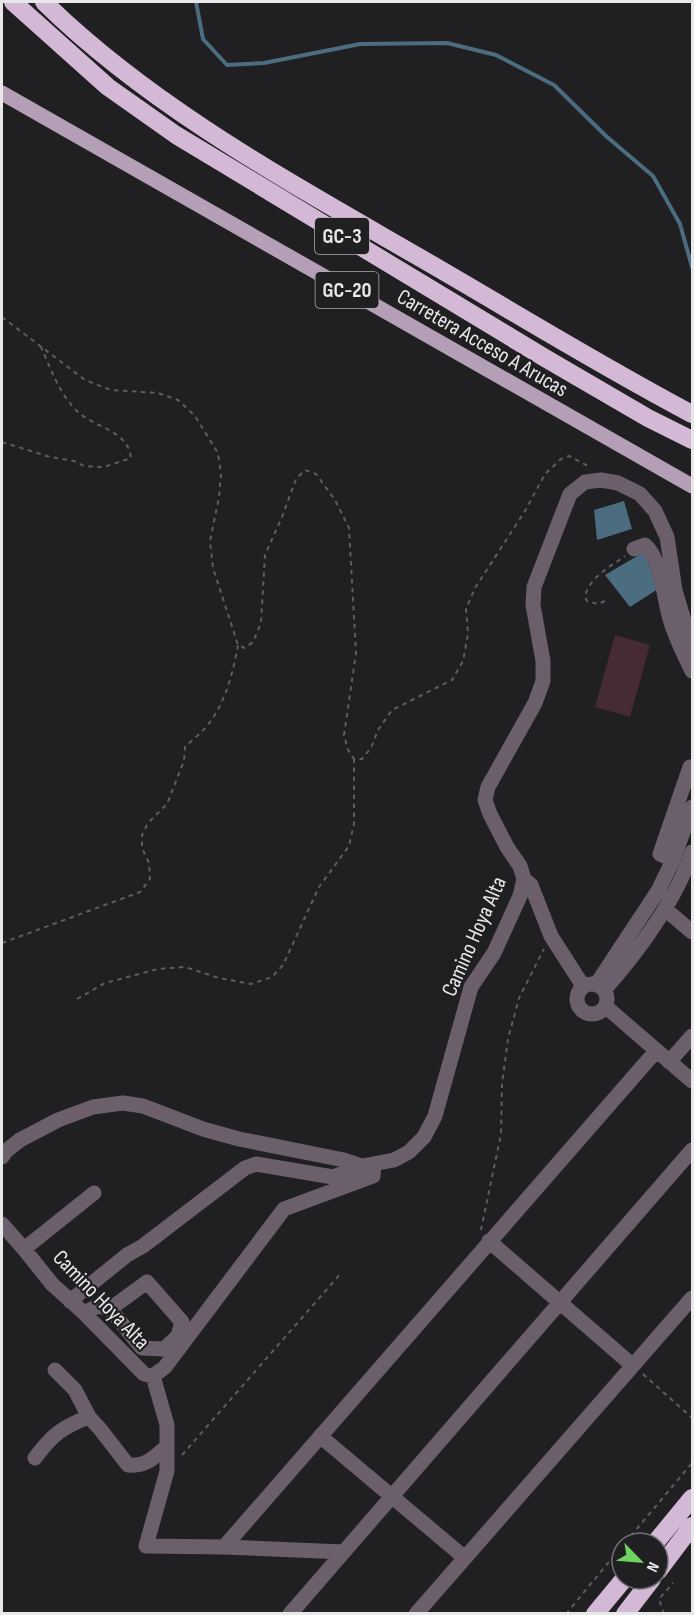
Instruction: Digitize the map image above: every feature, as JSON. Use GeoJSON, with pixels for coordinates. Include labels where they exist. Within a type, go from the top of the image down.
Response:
{"type":"FeatureCollection","features":[{"type":"Feature","properties":{"kind":"highway","name":"GC-3"},"geometry":{"type":"LineString","coordinates":[[13,2],[108,87],[176,135],[545,358],[648,418],[693,440]]}},
{"type":"Feature","properties":{"kind":"highway","name":"GC-3"},"geometry":{"type":"LineString","coordinates":[[44,2],[122,71],[189,119],[350,217],[605,366],[693,414]]}},
{"type":"Feature","properties":{"kind":"highway"},"geometry":{"type":"LineString","coordinates":[[665,1531],[693,1498]]}},
{"type":"Feature","properties":{"kind":"highway"},"geometry":{"type":"LineString","coordinates":[[670,1556],[693,1526]]}},
{"type":"Feature","properties":{"kind":"highway"},"geometry":{"type":"LineString","coordinates":[[595,1614],[614,1591]]}},
{"type":"Feature","properties":{"kind":"highway"},"geometry":{"type":"LineString","coordinates":[[625,1614],[643,1591]]}},
{"type":"Feature","properties":{"kind":"main road","name":"Carretera Acceso A Arucas"},"geometry":{"type":"LineString","coordinates":[[2,93],[693,486]]}},
{"type":"Feature","properties":{"kind":"street"},"geometry":{"type":"LineString","coordinates":[[601,480],[618,483],[640,494],[655,511],[667,537],[677,598],[693,648]]}},
{"type":"Feature","properties":{"kind":"street","name":"Camino Hoya Alta"},"geometry":{"type":"LineString","coordinates":[[2,1224],[52,1284],[144,1374],[153,1376],[165,1367],[284,1209],[373,1176],[368,1166],[394,1160],[409,1152],[424,1137],[435,1116],[471,987],[494,953],[520,896],[524,879],[520,866],[507,847],[485,800],[488,787],[535,703],[543,681],[543,661],[532,605],[534,587],[570,494],[585,482],[601,480]]}},
{"type":"Feature","properties":{"kind":"street"},"geometry":{"type":"LineString","coordinates":[[634,549],[645,545],[650,549],[662,581],[670,618],[679,644],[693,671]]}},
{"type":"Feature","properties":{"kind":"street"},"geometry":{"type":"LineString","coordinates":[[594,987],[658,891],[673,860],[689,807],[690,766]]}},
{"type":"Feature","properties":{"kind":"street"},"geometry":{"type":"LineString","coordinates":[[524,879],[531,885],[551,936],[594,987],[607,998],[605,1006],[593,1014],[584,1012],[580,1008],[577,994],[594,987],[665,909],[685,873],[693,852]]}},
{"type":"Feature","properties":{"kind":"street"},"geometry":{"type":"LineString","coordinates":[[665,909],[693,932]]}},
{"type":"Feature","properties":{"kind":"street"},"geometry":{"type":"LineString","coordinates":[[605,1006],[693,1081]]}},
{"type":"Feature","properties":{"kind":"street"},"geometry":{"type":"LineString","coordinates":[[669,1062],[693,1036]]}},
{"type":"Feature","properties":{"kind":"street"},"geometry":{"type":"LineString","coordinates":[[224,1547],[656,1051]]}},
{"type":"Feature","properties":{"kind":"street"},"geometry":{"type":"LineString","coordinates":[[2,1157],[20,1140],[58,1120],[93,1107],[123,1103],[143,1106],[203,1129],[239,1139],[368,1166]]}},
{"type":"Feature","properties":{"kind":"street"},"geometry":{"type":"LineString","coordinates":[[291,1614],[693,1150]]}},
{"type":"Feature","properties":{"kind":"street"},"geometry":{"type":"LineString","coordinates":[[70,1300],[245,1168],[256,1164],[333,1177],[368,1166]]}},
{"type":"Feature","properties":{"kind":"street"},"geometry":{"type":"LineString","coordinates":[[24,1249],[94,1193]]}},
{"type":"Feature","properties":{"kind":"street"},"geometry":{"type":"LineString","coordinates":[[489,1241],[632,1365]]}},
{"type":"Feature","properties":{"kind":"street"},"geometry":{"type":"LineString","coordinates":[[84,1313],[98,1306],[110,1309],[142,1348],[164,1349],[178,1336],[182,1322],[147,1282],[110,1309]]}},
{"type":"Feature","properties":{"kind":"street"},"geometry":{"type":"LineString","coordinates":[[416,1614],[693,1298]]}},
{"type":"Feature","properties":{"kind":"street"},"geometry":{"type":"LineString","coordinates":[[56,1370],[75,1390],[89,1417],[128,1464],[139,1466],[152,1460],[166,1447]]}},
{"type":"Feature","properties":{"kind":"street"},"geometry":{"type":"LineString","coordinates":[[153,1376],[166,1425],[167,1471],[147,1546],[344,1552]]}},
{"type":"Feature","properties":{"kind":"street"},"geometry":{"type":"LineString","coordinates":[[35,1458],[52,1436],[67,1425],[89,1417]]}},
{"type":"Feature","properties":{"kind":"street"},"geometry":{"type":"LineString","coordinates":[[320,1436],[465,1558]]}},
{"type":"Feature","properties":{"kind":"path"},"geometry":{"type":"LineString","coordinates":[[2,317],[85,380],[111,390],[158,393],[178,400],[195,416],[218,453],[221,474],[219,497],[210,541],[213,568],[238,645],[234,666],[221,704],[206,727],[185,747],[184,761],[167,804],[148,823],[142,835],[142,848],[148,863],[150,879],[140,892],[2,943]]}},
{"type":"Feature","properties":{"kind":"path"},"geometry":{"type":"LineString","coordinates":[[2,442],[50,457],[74,461],[84,466],[104,467],[132,458],[130,449],[122,437],[78,412],[58,387],[40,344]]}},
{"type":"Feature","properties":{"kind":"path"},"geometry":{"type":"LineString","coordinates":[[354,759],[362,759],[371,748],[378,730],[392,710],[452,680],[463,661],[468,634],[466,609],[476,588],[525,511],[545,474],[561,459],[569,456],[587,464],[601,480]]}},
{"type":"Feature","properties":{"kind":"path"},"geometry":{"type":"LineString","coordinates":[[77,999],[105,983],[158,969],[185,967],[219,978],[251,984],[272,977],[283,965],[320,887],[349,846],[354,824],[354,759],[348,750],[344,735],[356,653],[349,528],[335,500],[316,474],[305,470],[296,479],[265,555],[261,623],[253,642],[245,648],[238,645]]}},
{"type":"Feature","properties":{"kind":"path"},"geometry":{"type":"LineString","coordinates":[[605,601],[598,604],[587,601],[586,590],[593,579],[634,549]]}},
{"type":"Feature","properties":{"kind":"path"},"geometry":{"type":"LineString","coordinates":[[489,1241],[481,1231],[501,1134],[502,1084],[508,1039],[519,998],[551,936]]}},
{"type":"Feature","properties":{"kind":"path"},"geometry":{"type":"LineString","coordinates":[[167,1471],[342,1272]]}},
{"type":"Feature","properties":{"kind":"path"},"geometry":{"type":"LineString","coordinates":[[632,1365],[693,1418]]}},
{"type":"Feature","properties":{"kind":"path"},"geometry":{"type":"LineString","coordinates":[[635,1531],[693,1463]]}},
{"type":"Feature","properties":{"kind":"path"},"geometry":{"type":"LineString","coordinates":[[566,1614],[610,1561]]}},
{"type":"Feature","properties":{"kind":"path"},"geometry":{"type":"LineString","coordinates":[[663,1614],[659,1599],[673,1583]]}},
{"type":"Feature","properties":{"kind":"shaded area"},"geometry":{"type":"Polygon","coordinates":[[[615,635],[650,645],[630,717],[595,707],[615,635]]]}},
{"type":"Feature","properties":{"kind":"water"},"geometry":{"type":"Polygon","coordinates":[[[624,501],[632,529],[597,540],[594,510],[624,501]]]}},
{"type":"Feature","properties":{"kind":"water"},"geometry":{"type":"Polygon","coordinates":[[[644,552],[658,589],[630,607],[605,575],[644,552]]]}},
{"type":"Feature","properties":{"kind":"waterway"},"geometry":{"type":"LineString","coordinates":[[196,2],[203,39],[227,65],[264,63],[360,44],[447,43],[496,55],[554,85],[606,136],[653,176],[680,224],[692,267]]}}]}
